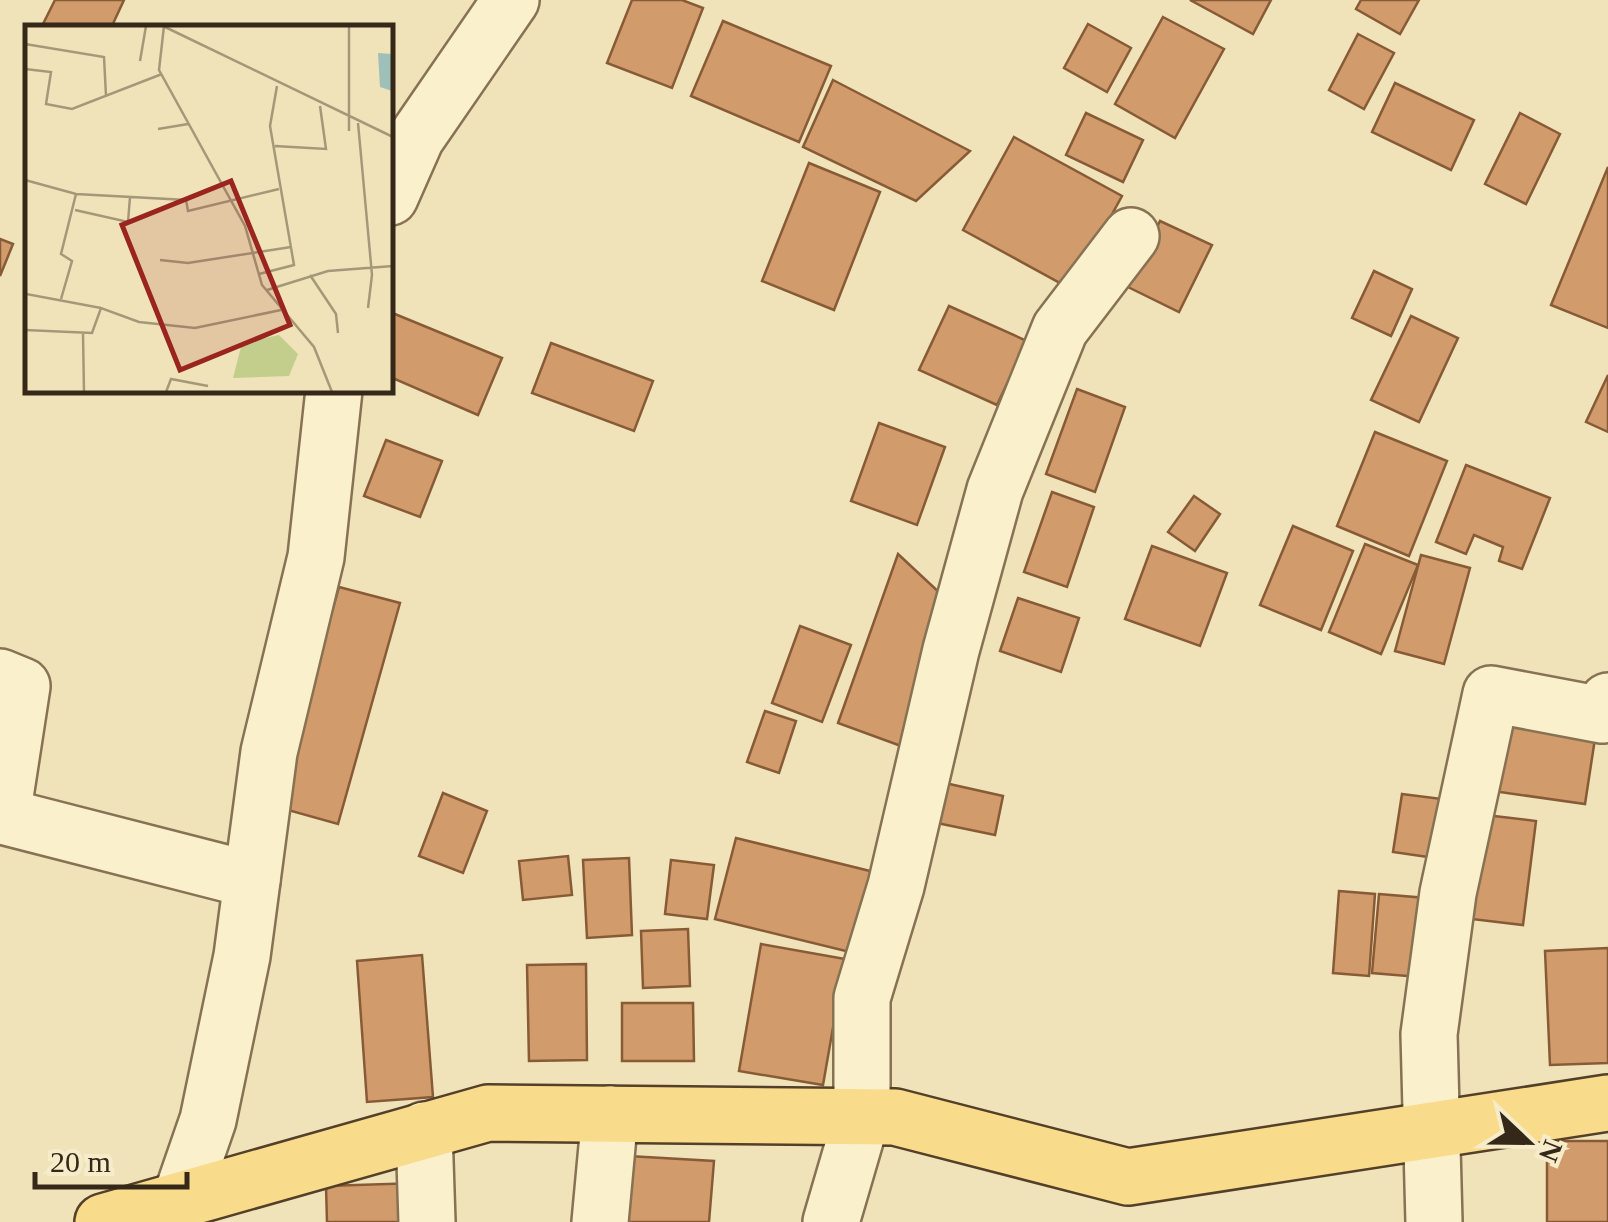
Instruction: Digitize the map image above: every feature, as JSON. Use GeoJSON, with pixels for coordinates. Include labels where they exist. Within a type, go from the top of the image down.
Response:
{"type":"FeatureCollection","features":[{"type":"Feature","properties":{"kind":"main road"},"geometry":{"type":"LineString","coordinates":[[103,1222],[488,1112],[895,1117],[1128,1176],[1608,1103]]}},
{"type":"Feature","properties":{"kind":"street"},"geometry":{"type":"LineString","coordinates":[[392,192],[416,138],[510,0]]}},
{"type":"Feature","properties":{"kind":"street"},"geometry":{"type":"LineString","coordinates":[[831,1222],[862,1116],[862,998],[896,886],[951,650],[995,490],[1060,329],[1131,236]]}},
{"type":"Feature","properties":{"kind":"street"},"geometry":{"type":"LineString","coordinates":[[181,1198],[208,1120],[242,956],[269,752],[316,557],[334,392]]}},
{"type":"Feature","properties":{"kind":"street"},"geometry":{"type":"LineString","coordinates":[[0,677],[22,686],[2,816],[252,880]]}},
{"type":"Feature","properties":{"kind":"street"},"geometry":{"type":"LineString","coordinates":[[1434,1222],[1429,1034],[1448,893],[1491,694],[1602,715],[1608,701]]}},
{"type":"Feature","properties":{"kind":"street"},"geometry":{"type":"LineString","coordinates":[[600,1222],[610,1114]]}},
{"type":"Feature","properties":{"kind":"street"},"geometry":{"type":"LineString","coordinates":[[424,1130],[427,1222]]}},
{"type":"Feature","properties":{"kind":"building"},"geometry":{"type":"Polygon","coordinates":[[[55,0],[124,0],[112,25],[42,25],[55,0]]]}},
{"type":"Feature","properties":{"kind":"building"},"geometry":{"type":"Polygon","coordinates":[[[632,0],[682,0],[703,8],[672,88],[607,63],[632,0]]]}},
{"type":"Feature","properties":{"kind":"building"},"geometry":{"type":"Polygon","coordinates":[[[1190,0],[1271,0],[1253,34],[1190,0]]]}},
{"type":"Feature","properties":{"kind":"building"},"geometry":{"type":"Polygon","coordinates":[[[1361,0],[1419,0],[1400,34],[1356,9],[1361,0]]]}},
{"type":"Feature","properties":{"kind":"building"},"geometry":{"type":"Polygon","coordinates":[[[1163,17],[1224,49],[1175,138],[1115,104],[1163,17]]]}},
{"type":"Feature","properties":{"kind":"building"},"geometry":{"type":"Polygon","coordinates":[[[723,21],[831,66],[799,142],[691,96],[723,21]]]}},
{"type":"Feature","properties":{"kind":"building"},"geometry":{"type":"Polygon","coordinates":[[[1088,24],[1131,48],[1107,92],[1064,68],[1088,24]]]}},
{"type":"Feature","properties":{"kind":"building"},"geometry":{"type":"Polygon","coordinates":[[[1358,34],[1394,53],[1364,109],[1329,90],[1358,34]]]}},
{"type":"Feature","properties":{"kind":"building"},"geometry":{"type":"Polygon","coordinates":[[[833,80],[970,151],[916,201],[803,147],[833,80]]]}},
{"type":"Feature","properties":{"kind":"building"},"geometry":{"type":"Polygon","coordinates":[[[1395,83],[1474,120],[1451,170],[1372,132],[1395,83]]]}},
{"type":"Feature","properties":{"kind":"building"},"geometry":{"type":"Polygon","coordinates":[[[1086,113],[1143,140],[1123,182],[1066,155],[1086,113]]]}},
{"type":"Feature","properties":{"kind":"building"},"geometry":{"type":"Polygon","coordinates":[[[1520,113],[1560,134],[1526,204],[1485,184],[1520,113]]]}},
{"type":"Feature","properties":{"kind":"building"},"geometry":{"type":"Polygon","coordinates":[[[1014,137],[1122,196],[1071,289],[963,230],[1014,137]]]}},
{"type":"Feature","properties":{"kind":"building"},"geometry":{"type":"Polygon","coordinates":[[[809,163],[880,192],[834,310],[762,281],[809,163]]]}},
{"type":"Feature","properties":{"kind":"building"},"geometry":{"type":"Polygon","coordinates":[[[1608,167],[1608,328],[1551,305],[1608,167]]]}},
{"type":"Feature","properties":{"kind":"building"},"geometry":{"type":"Polygon","coordinates":[[[1160,221],[1212,245],[1179,312],[1128,287],[1160,221]]]}},
{"type":"Feature","properties":{"kind":"building"},"geometry":{"type":"Polygon","coordinates":[[[0,239],[13,244],[0,276],[0,239]]]}},
{"type":"Feature","properties":{"kind":"building"},"geometry":{"type":"Polygon","coordinates":[[[1374,271],[1412,289],[1391,336],[1352,318],[1374,271]]]}},
{"type":"Feature","properties":{"kind":"building"},"geometry":{"type":"Polygon","coordinates":[[[949,306],[1027,341],[997,405],[919,370],[949,306]]]}},
{"type":"Feature","properties":{"kind":"building"},"geometry":{"type":"Polygon","coordinates":[[[392,313],[502,358],[478,415],[392,378],[392,313]]]}},
{"type":"Feature","properties":{"kind":"building"},"geometry":{"type":"Polygon","coordinates":[[[1411,316],[1458,338],[1419,422],[1371,400],[1411,316]]]}},
{"type":"Feature","properties":{"kind":"building"},"geometry":{"type":"Polygon","coordinates":[[[551,343],[653,381],[634,431],[532,393],[551,343]]]}},
{"type":"Feature","properties":{"kind":"building"},"geometry":{"type":"Polygon","coordinates":[[[1608,375],[1608,432],[1586,422],[1608,375]]]}},
{"type":"Feature","properties":{"kind":"building"},"geometry":{"type":"Polygon","coordinates":[[[1077,389],[1125,407],[1095,492],[1046,474],[1077,389]]]}},
{"type":"Feature","properties":{"kind":"building"},"geometry":{"type":"Polygon","coordinates":[[[879,423],[945,447],[917,525],[851,501],[879,423]]]}},
{"type":"Feature","properties":{"kind":"building"},"geometry":{"type":"Polygon","coordinates":[[[1375,432],[1447,461],[1409,556],[1337,526],[1375,432]]]}},
{"type":"Feature","properties":{"kind":"building"},"geometry":{"type":"Polygon","coordinates":[[[386,440],[442,461],[420,517],[364,496],[386,440]]]}},
{"type":"Feature","properties":{"kind":"building"},"geometry":{"type":"Polygon","coordinates":[[[1466,465],[1550,498],[1522,569],[1499,561],[1503,547],[1474,535],[1466,554],[1436,542],[1466,465]]]}},
{"type":"Feature","properties":{"kind":"building"},"geometry":{"type":"Polygon","coordinates":[[[1052,492],[1094,507],[1067,587],[1024,572],[1052,492]]]}},
{"type":"Feature","properties":{"kind":"building"},"geometry":{"type":"Polygon","coordinates":[[[1194,496],[1220,514],[1195,551],[1168,532],[1194,496]]]}},
{"type":"Feature","properties":{"kind":"building"},"geometry":{"type":"Polygon","coordinates":[[[1293,526],[1353,551],[1321,630],[1260,605],[1293,526]]]}},
{"type":"Feature","properties":{"kind":"building"},"geometry":{"type":"Polygon","coordinates":[[[1365,544],[1418,565],[1381,654],[1329,632],[1365,544]]]}},
{"type":"Feature","properties":{"kind":"building"},"geometry":{"type":"Polygon","coordinates":[[[1152,546],[1227,573],[1200,646],[1125,619],[1152,546]]]}},
{"type":"Feature","properties":{"kind":"building"},"geometry":{"type":"Polygon","coordinates":[[[898,554],[943,596],[912,750],[838,723],[898,554]]]}},
{"type":"Feature","properties":{"kind":"building"},"geometry":{"type":"Polygon","coordinates":[[[1421,555],[1470,568],[1444,664],[1395,651],[1421,555]]]}},
{"type":"Feature","properties":{"kind":"building"},"geometry":{"type":"Polygon","coordinates":[[[339,587],[400,603],[338,824],[277,807],[339,587]]]}},
{"type":"Feature","properties":{"kind":"building"},"geometry":{"type":"Polygon","coordinates":[[[1018,598],[1079,618],[1061,672],[1000,651],[1018,598]]]}},
{"type":"Feature","properties":{"kind":"building"},"geometry":{"type":"Polygon","coordinates":[[[800,626],[851,645],[822,722],[772,703],[800,626]]]}},
{"type":"Feature","properties":{"kind":"building"},"geometry":{"type":"Polygon","coordinates":[[[1491,705],[1598,719],[1585,804],[1479,789],[1491,705]]]}},
{"type":"Feature","properties":{"kind":"building"},"geometry":{"type":"Polygon","coordinates":[[[765,711],[796,721],[779,773],[747,762],[765,711]]]}},
{"type":"Feature","properties":{"kind":"building"},"geometry":{"type":"Polygon","coordinates":[[[945,783],[1003,796],[995,835],[937,823],[945,783]]]}},
{"type":"Feature","properties":{"kind":"building"},"geometry":{"type":"Polygon","coordinates":[[[443,793],[487,811],[463,873],[419,856],[443,793]]]}},
{"type":"Feature","properties":{"kind":"building"},"geometry":{"type":"Polygon","coordinates":[[[1402,794],[1450,800],[1442,859],[1393,852],[1402,794]]]}},
{"type":"Feature","properties":{"kind":"building"},"geometry":{"type":"Polygon","coordinates":[[[1477,814],[1536,821],[1523,925],[1463,918],[1477,814]]]}},
{"type":"Feature","properties":{"kind":"building"},"geometry":{"type":"Polygon","coordinates":[[[736,838],[878,873],[858,954],[715,919],[736,838]]]}},
{"type":"Feature","properties":{"kind":"building"},"geometry":{"type":"Polygon","coordinates":[[[568,856],[572,895],[523,900],[519,861],[568,856]]]}},
{"type":"Feature","properties":{"kind":"building"},"geometry":{"type":"Polygon","coordinates":[[[629,858],[632,935],[587,938],[583,860],[629,858]]]}},
{"type":"Feature","properties":{"kind":"building"},"geometry":{"type":"Polygon","coordinates":[[[671,860],[714,865],[707,919],[665,914],[671,860]]]}},
{"type":"Feature","properties":{"kind":"building"},"geometry":{"type":"Polygon","coordinates":[[[1339,891],[1375,894],[1369,976],[1333,973],[1339,891]]]}},
{"type":"Feature","properties":{"kind":"building"},"geometry":{"type":"Polygon","coordinates":[[[1379,894],[1426,898],[1419,977],[1372,973],[1379,894]]]}},
{"type":"Feature","properties":{"kind":"building"},"geometry":{"type":"Polygon","coordinates":[[[688,929],[690,986],[643,988],[641,931],[688,929]]]}},
{"type":"Feature","properties":{"kind":"building"},"geometry":{"type":"Polygon","coordinates":[[[761,944],[845,959],[823,1085],[739,1071],[761,944]]]}},
{"type":"Feature","properties":{"kind":"building"},"geometry":{"type":"Polygon","coordinates":[[[1608,948],[1608,1063],[1550,1065],[1545,951],[1608,948]]]}},
{"type":"Feature","properties":{"kind":"building"},"geometry":{"type":"Polygon","coordinates":[[[422,955],[433,1097],[367,1102],[357,961],[422,955]]]}},
{"type":"Feature","properties":{"kind":"building"},"geometry":{"type":"Polygon","coordinates":[[[586,964],[587,1060],[529,1061],[527,965],[586,964]]]}},
{"type":"Feature","properties":{"kind":"building"},"geometry":{"type":"Polygon","coordinates":[[[622,1003],[693,1003],[694,1061],[622,1061],[622,1003]]]}},
{"type":"Feature","properties":{"kind":"building"},"geometry":{"type":"Polygon","coordinates":[[[1547,1141],[1608,1141],[1608,1222],[1547,1222],[1547,1141]]]}},
{"type":"Feature","properties":{"kind":"building"},"geometry":{"type":"Polygon","coordinates":[[[611,1155],[714,1161],[709,1222],[606,1222],[611,1155]]]}},
{"type":"Feature","properties":{"kind":"building"},"geometry":{"type":"Polygon","coordinates":[[[418,1183],[419,1222],[327,1222],[326,1186],[418,1183]]]}}]}
